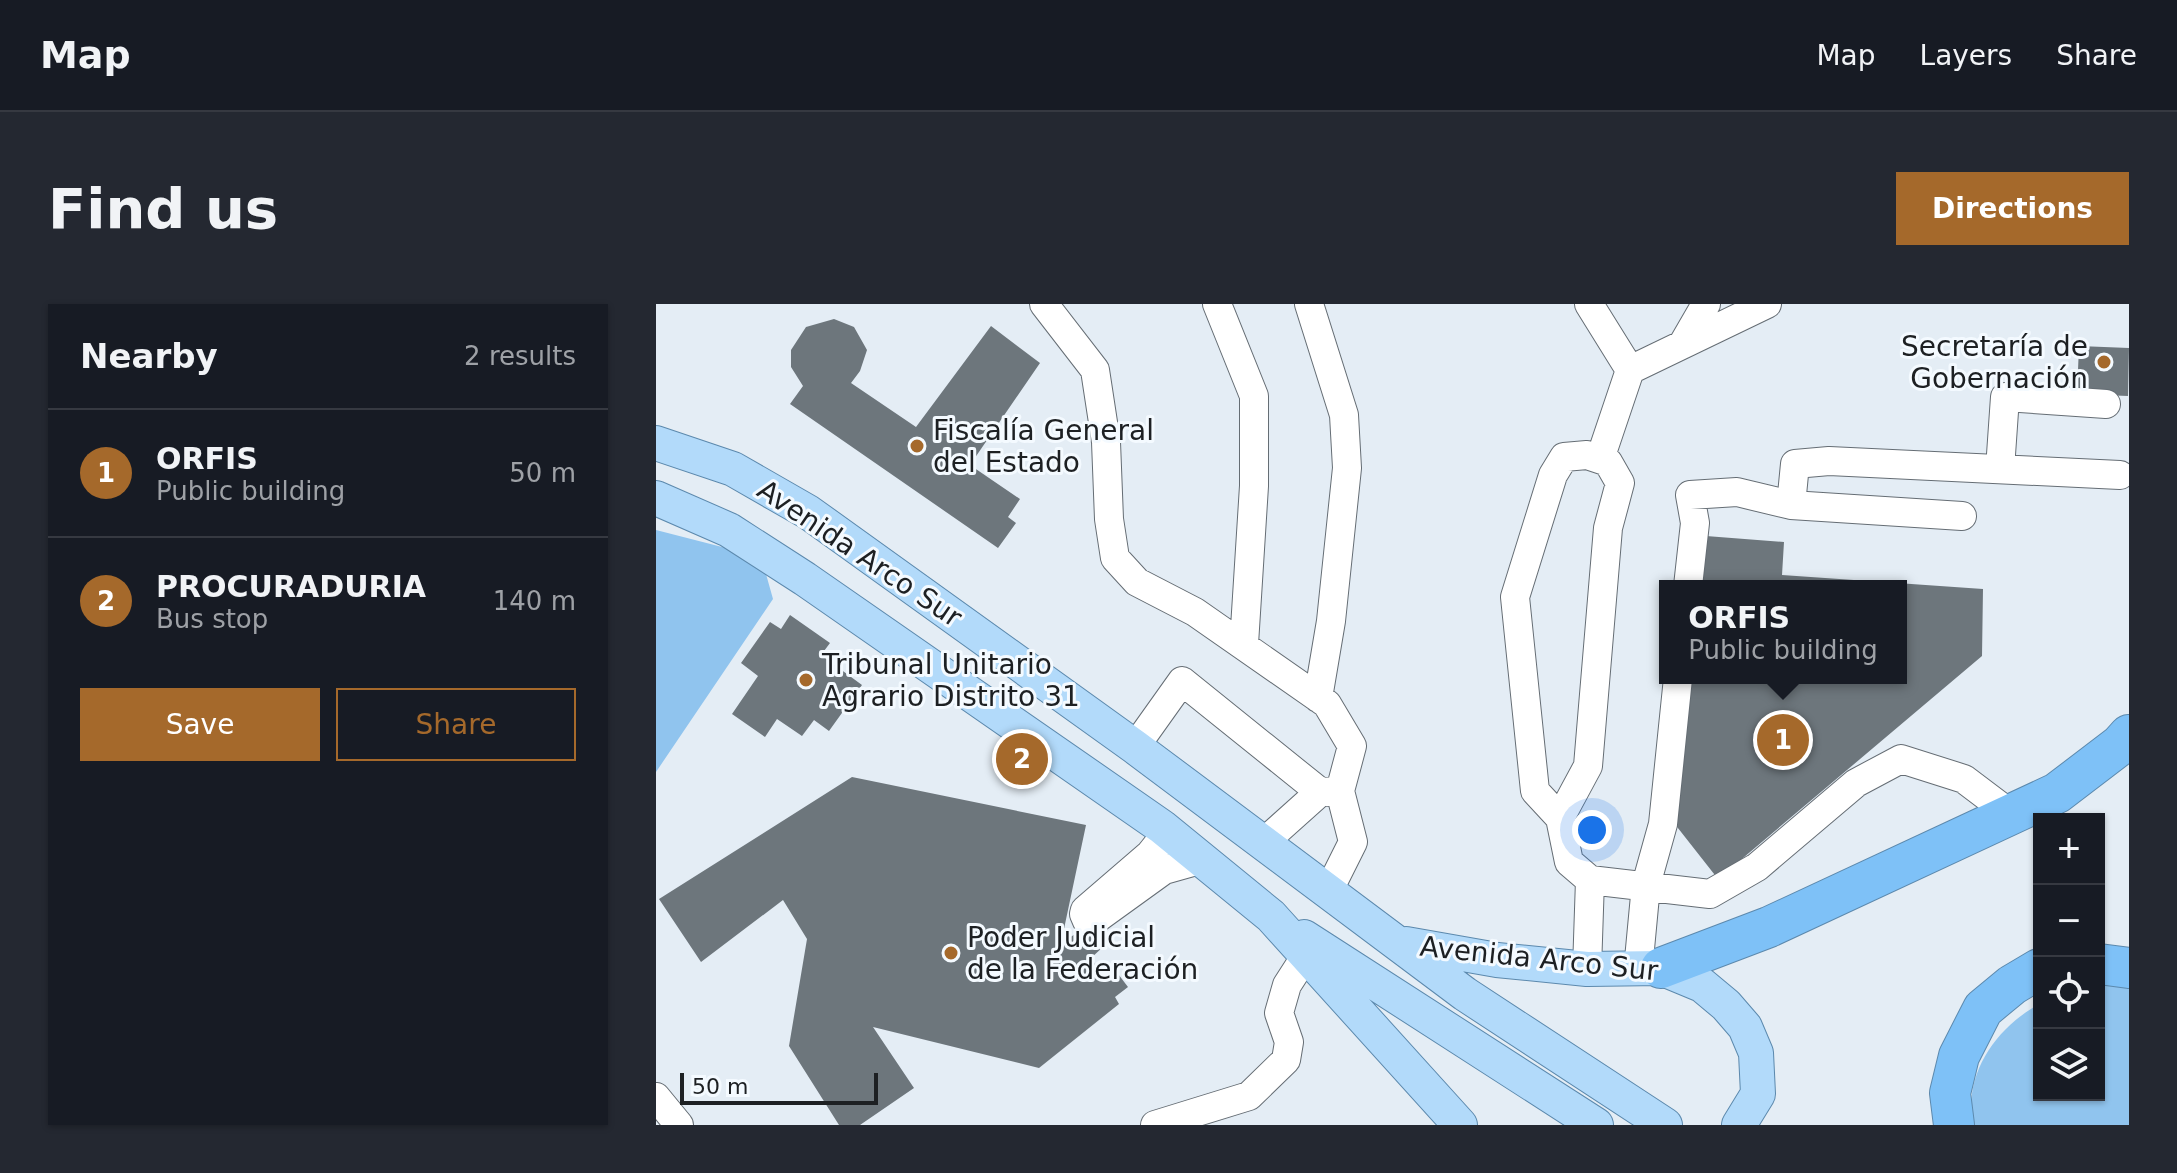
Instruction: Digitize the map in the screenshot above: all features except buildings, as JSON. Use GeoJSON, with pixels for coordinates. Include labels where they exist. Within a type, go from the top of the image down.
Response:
{"type":"FeatureCollection","features":[{"type":"Feature","properties":{"kind":"highway"},"geometry":{"type":"LineString","coordinates":[[1650,969],[1769,927],[2057,793],[2129,735]]}},
{"type":"Feature","properties":{"kind":"highway"},"geometry":{"type":"LineString","coordinates":[[2105,965],[2129,968]]}},
{"type":"Feature","properties":{"kind":"highway"},"geometry":{"type":"LineString","coordinates":[[1954,1125],[1950,1093],[1959,1056],[1983,1009],[2033,973]]}},
{"type":"Feature","properties":{"kind":"main road","name":"Avenida Arco Sur"},"geometry":{"type":"LineString","coordinates":[[656,443],[733,469],[808,512],[1135,747],[1465,994],[1665,1125]]}},
{"type":"Feature","properties":{"kind":"main road","name":"Avenida Arco Sur"},"geometry":{"type":"LineString","coordinates":[[656,498],[742,538],[1162,827],[1310,949],[1596,1125]]}},
{"type":"Feature","properties":{"kind":"main road","name":"Avenida Arco Sur"},"geometry":{"type":"LineString","coordinates":[[1399,943],[1497,960],[1587,969],[1650,969],[1702,985],[1726,1005],[1745,1027],[1756,1053],[1758,1094],[1739,1125]]}},
{"type":"Feature","properties":{"kind":"main road","name":"Avenida Arco Sur"},"geometry":{"type":"LineString","coordinates":[[1310,949],[1458,1120]]}},
{"type":"Feature","properties":{"kind":"street"},"geometry":{"type":"LineString","coordinates":[[1044,304],[1095,370],[1106,442],[1109,519],[1115,558],[1137,582],[1195,612],[1327,704],[1352,746],[1330,792],[1263,843]]}},
{"type":"Feature","properties":{"kind":"street"},"geometry":{"type":"LineString","coordinates":[[1217,304],[1254,396],[1254,486],[1244,644]]}},
{"type":"Feature","properties":{"kind":"street"},"geometry":{"type":"LineString","coordinates":[[1309,304],[1344,415],[1347,468],[1331,621],[1318,698]]}},
{"type":"Feature","properties":{"kind":"street"},"geometry":{"type":"LineString","coordinates":[[1589,304],[1630,370]]}},
{"type":"Feature","properties":{"kind":"street"},"geometry":{"type":"LineString","coordinates":[[1684,342],[1706,304]]}},
{"type":"Feature","properties":{"kind":"street"},"geometry":{"type":"LineString","coordinates":[[1600,459],[1630,370],[1767,304]]}},
{"type":"Feature","properties":{"kind":"street"},"geometry":{"type":"LineString","coordinates":[[2000,469],[2005,397],[2106,404]]}},
{"type":"Feature","properties":{"kind":"street"},"geometry":{"type":"LineString","coordinates":[[1560,818],[1588,766],[1608,528],[1620,483],[1608,462],[1587,455],[1564,457],[1553,475],[1515,597],[1535,791],[1560,818],[1569,862],[1590,880],[1710,894],[1757,867],[1856,783],[1901,759],[1964,779],[2009,813]]}},
{"type":"Feature","properties":{"kind":"street"},"geometry":{"type":"LineString","coordinates":[[1791,505],[1795,464],[1829,461],[2120,475]]}},
{"type":"Feature","properties":{"kind":"street"},"geometry":{"type":"LineString","coordinates":[[1689,580],[1695,523],[1690,495],[1737,492],[1791,505],[1962,516]]}},
{"type":"Feature","properties":{"kind":"street"},"geometry":{"type":"LineString","coordinates":[[1135,747],[1182,681],[1330,792],[1353,842],[1328,892]]}},
{"type":"Feature","properties":{"kind":"street"},"geometry":{"type":"LineString","coordinates":[[1650,969],[1646,885],[1663,824],[1677,684]]}},
{"type":"Feature","properties":{"kind":"street"},"geometry":{"type":"LineString","coordinates":[[1162,827],[1162,839],[1150,854],[1085,910],[1087,921],[1092,922],[1164,870],[1203,859]]}},
{"type":"Feature","properties":{"kind":"street"},"geometry":{"type":"LineString","coordinates":[[1587,969],[1590,880]]}},
{"type":"Feature","properties":{"kind":"street"},"geometry":{"type":"LineString","coordinates":[[1155,1125],[1249,1096],[1286,1060],[1289,1042],[1279,1013],[1287,985],[1310,949]]}},
{"type":"Feature","properties":{"kind":"street"},"geometry":{"type":"LineString","coordinates":[[656,1097],[679,1125]]}},
{"type":"Feature","properties":{"kind":"shaded area"},"geometry":{"type":"Polygon","coordinates":[[[656,530],[726,548],[766,574],[773,599],[656,772],[656,530]]]}},
{"type":"Feature","properties":{"kind":"shaded area"},"geometry":{"type":"Polygon","coordinates":[[[2105,984],[2129,986],[2129,1125],[1973,1125],[1971,1106],[1978,1071],[1997,1039],[2033,1008],[2033,1101],[2105,1101],[2105,984]]]}},
{"type":"Feature","properties":{"kind":"place","name":"Secretaría de Gobernación"},"geometry":{"type":"Point","coordinates":[2104,362]}},
{"type":"Feature","properties":{"kind":"place","name":"Fiscalía General del Estado"},"geometry":{"type":"Point","coordinates":[917,446]}},
{"type":"Feature","properties":{"kind":"place","name":"Tribunal Unitario Agrario Distrito 31"},"geometry":{"type":"Point","coordinates":[806,680]}},
{"type":"Feature","properties":{"kind":"place","name":"ORFIS"},"geometry":{"type":"Point","coordinates":[1783,740]}},
{"type":"Feature","properties":{"kind":"place","name":"PROCURADURIA"},"geometry":{"type":"Point","coordinates":[1022,759]}},
{"type":"Feature","properties":{"kind":"place","name":"Poder Judicial de la Federación"},"geometry":{"type":"Point","coordinates":[951,953]}}]}
